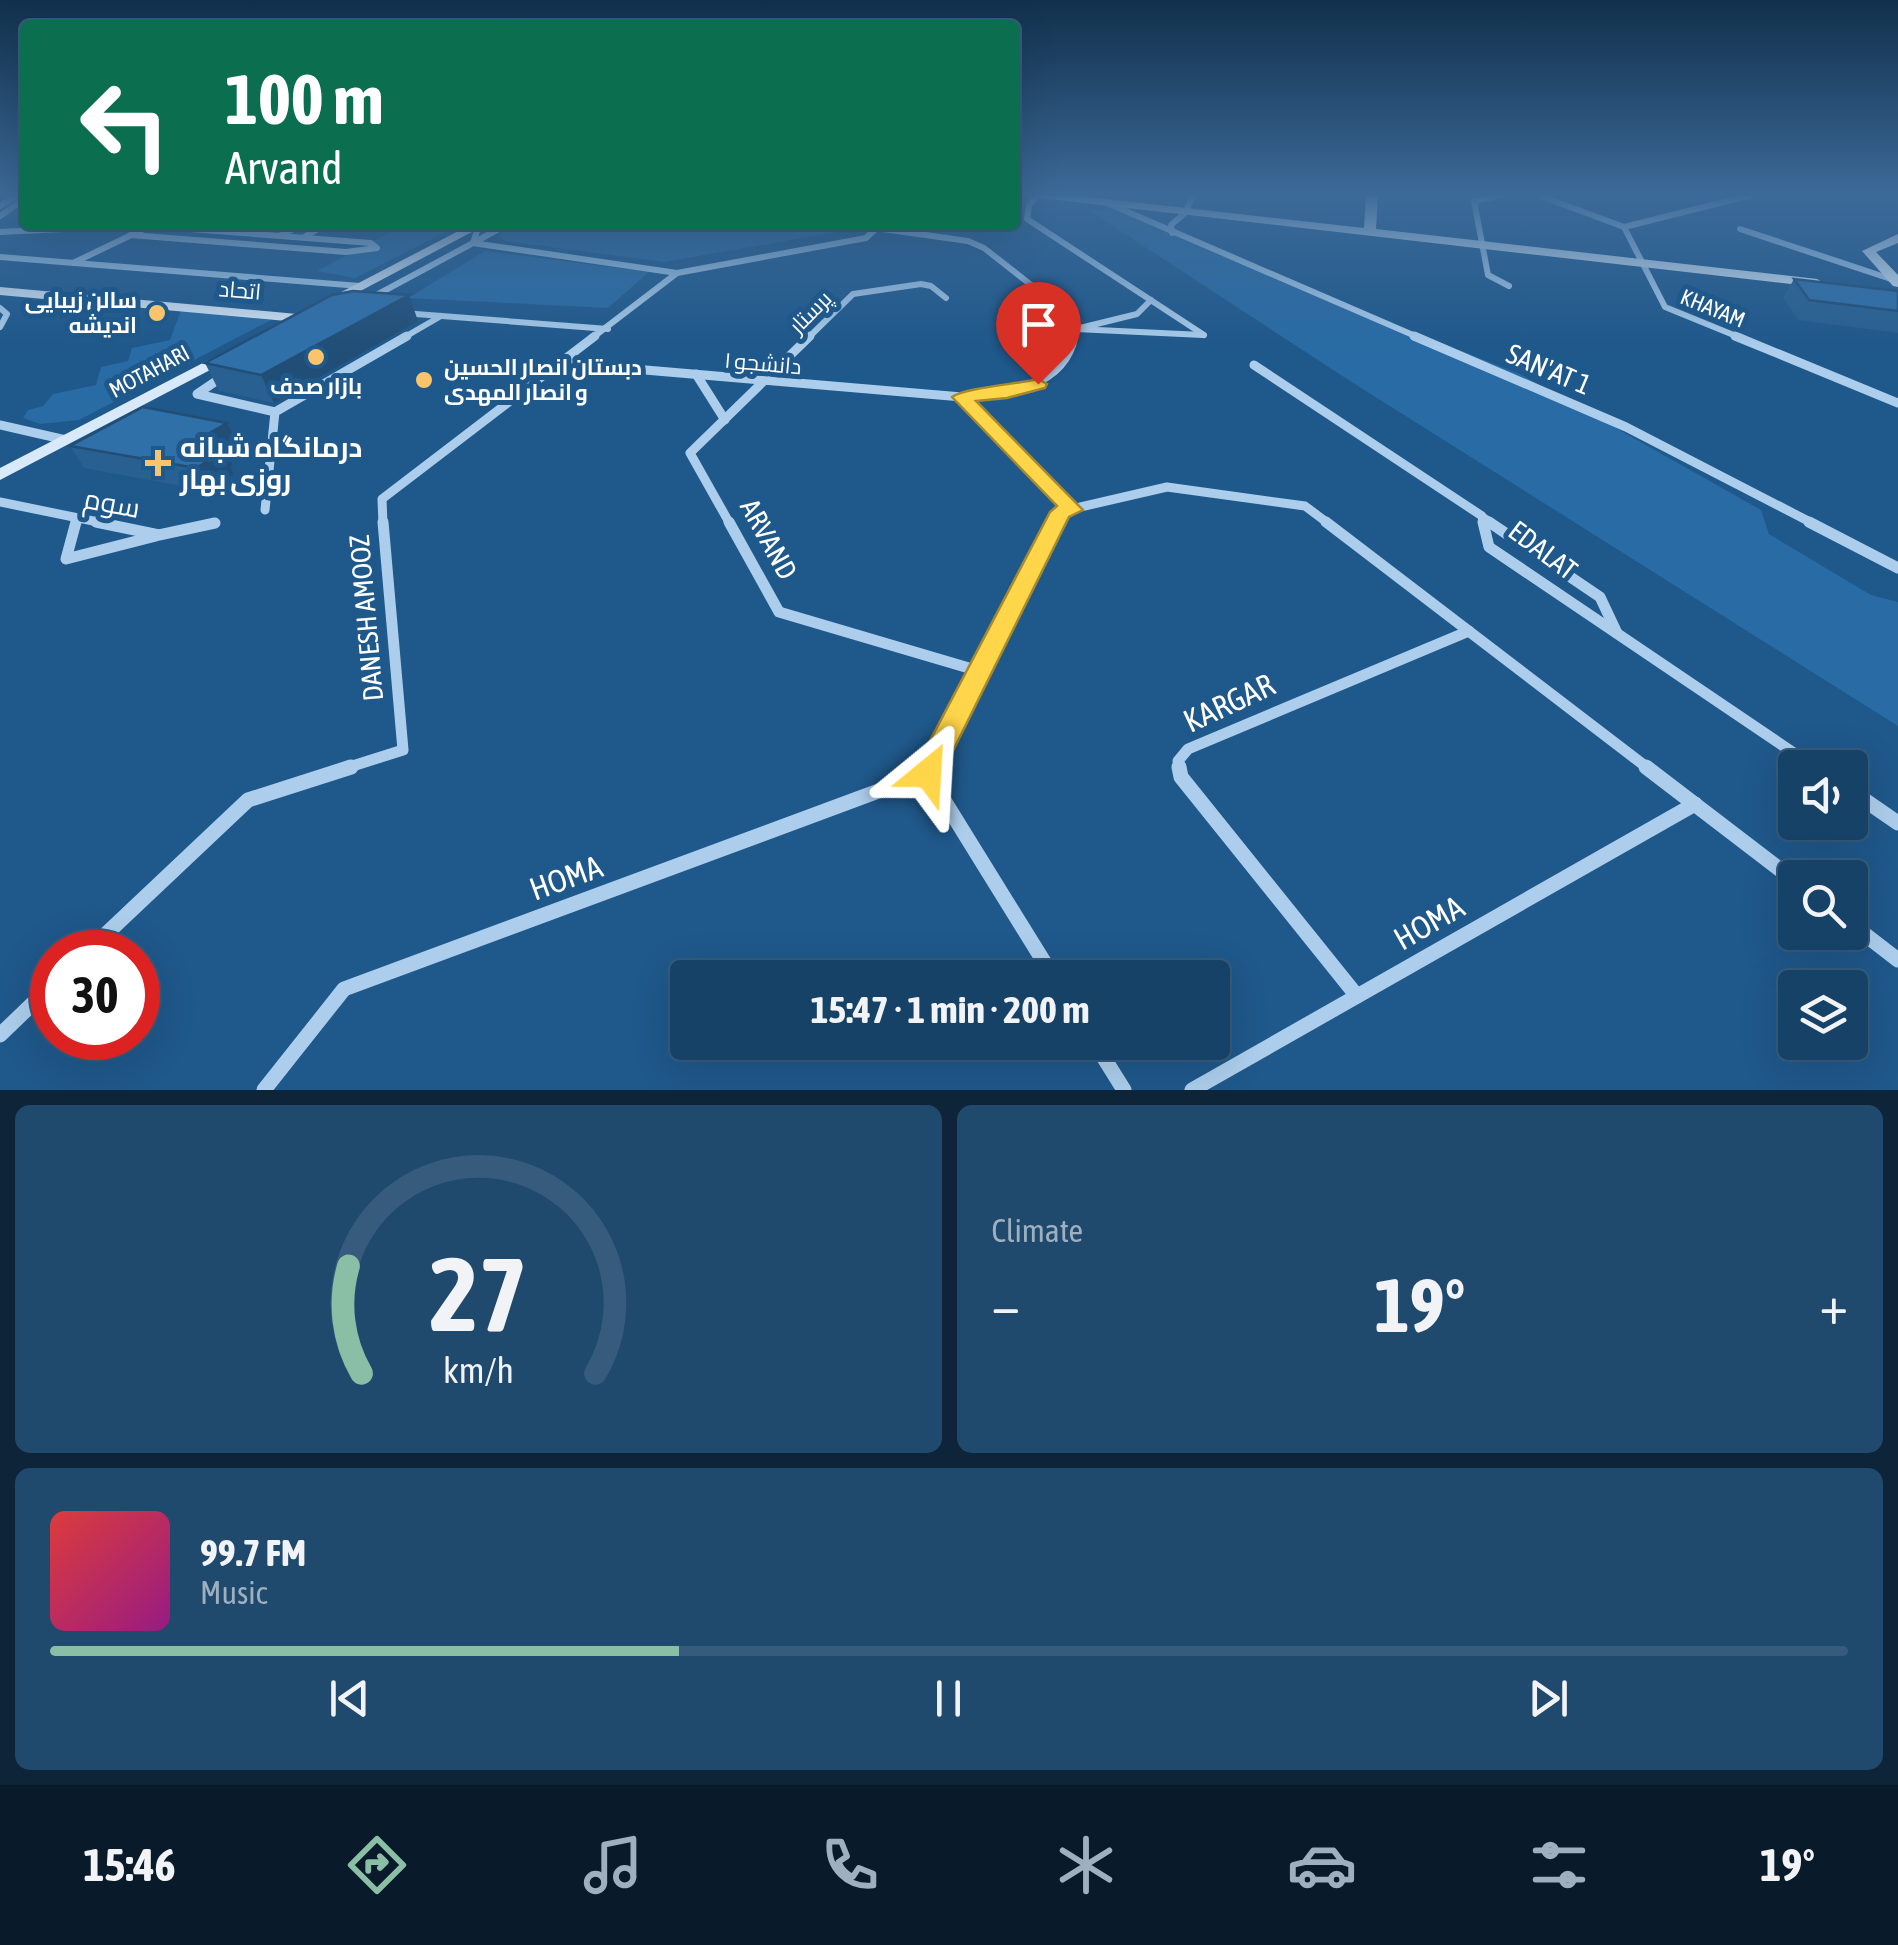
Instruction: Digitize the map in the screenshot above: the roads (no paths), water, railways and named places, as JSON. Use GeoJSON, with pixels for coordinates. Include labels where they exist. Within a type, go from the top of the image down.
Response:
{"type":"FeatureCollection","features":[{"type":"Feature","properties":{"kind":"main road"},"geometry":{"type":"LineString","coordinates":[[264,336],[438,246]]}},
{"type":"Feature","properties":{"kind":"main road"},"geometry":{"type":"LineString","coordinates":[[1482,246],[1839,286]]}},
{"type":"Feature","properties":{"kind":"main road"},"geometry":{"type":"LineString","coordinates":[[1878,290],[1897,285],[1868,251],[1880,246]]}},
{"type":"Feature","properties":{"kind":"main road","name":"اتحاد"},"geometry":{"type":"LineString","coordinates":[[0,291],[298,318]]}},
{"type":"Feature","properties":{"kind":"main road","name":"MOTAHARI"},"geometry":{"type":"LineString","coordinates":[[0,476],[248,344]]}},
{"type":"Feature","properties":{"kind":"street"},"geometry":{"type":"LineString","coordinates":[[72,263],[108,246]]}},
{"type":"Feature","properties":{"kind":"street"},"geometry":{"type":"LineString","coordinates":[[268,246],[346,252],[376,248],[374,246]]}},
{"type":"Feature","properties":{"kind":"street"},"geometry":{"type":"LineString","coordinates":[[352,308],[467,246]]}},
{"type":"Feature","properties":{"kind":"street"},"geometry":{"type":"LineString","coordinates":[[492,246],[677,273]]}},
{"type":"Feature","properties":{"kind":"street","name":"DANESH AMOOZ"},"geometry":{"type":"LineString","coordinates":[[110,930],[248,800],[403,750],[387,599],[382,499],[677,273],[824,246]]}},
{"type":"Feature","properties":{"kind":"street"},"geometry":{"type":"LineString","coordinates":[[979,246],[1066,311],[1076,321],[1076,329]]}},
{"type":"Feature","properties":{"kind":"street"},"geometry":{"type":"LineString","coordinates":[[1068,246],[1204,335],[1076,329]]}},
{"type":"Feature","properties":{"kind":"street","name":"SAN'AT 1"},"geometry":{"type":"LineString","coordinates":[[1202,246],[1626,427],[1898,568]]}},
{"type":"Feature","properties":{"kind":"street"},"geometry":{"type":"LineString","coordinates":[[1482,246],[1488,275],[1510,286]]}},
{"type":"Feature","properties":{"kind":"street","name":"KHAYAM"},"geometry":{"type":"LineString","coordinates":[[1634,246],[1665,307],[1898,403]]}},
{"type":"Feature","properties":{"kind":"street"},"geometry":{"type":"LineString","coordinates":[[1787,246],[1897,285]]}},
{"type":"Feature","properties":{"kind":"street"},"geometry":{"type":"LineString","coordinates":[[0,257],[360,286]]}},
{"type":"Feature","properties":{"kind":"street","name":"پرستار"},"geometry":{"type":"LineString","coordinates":[[766,381],[853,294],[920,284],[946,298]]}},
{"type":"Feature","properties":{"kind":"street"},"geometry":{"type":"LineString","coordinates":[[1076,329],[1137,314],[1151,300]]}},
{"type":"Feature","properties":{"kind":"street"},"geometry":{"type":"LineString","coordinates":[[0,308],[6,314],[0,327]]}},
{"type":"Feature","properties":{"kind":"street"},"geometry":{"type":"LineString","coordinates":[[388,311],[608,328]]}},
{"type":"Feature","properties":{"kind":"street"},"geometry":{"type":"LineString","coordinates":[[228,373],[197,394],[275,412],[441,316]]}},
{"type":"Feature","properties":{"kind":"street","name":"دانشجو ۱"},"geometry":{"type":"LineString","coordinates":[[562,363],[962,397],[1007,393],[1038,384],[1056,372],[1076,329]]}},
{"type":"Feature","properties":{"kind":"street","name":"EDALAT"},"geometry":{"type":"LineString","coordinates":[[1254,365],[1482,516],[1489,547],[1789,750]]}},
{"type":"Feature","properties":{"kind":"street"},"geometry":{"type":"LineString","coordinates":[[696,374],[725,420]]}},
{"type":"Feature","properties":{"kind":"street","name":"ARVAND"},"geometry":{"type":"LineString","coordinates":[[766,381],[690,453],[779,612],[979,671]]}},
{"type":"Feature","properties":{"kind":"street"},"geometry":{"type":"LineString","coordinates":[[962,397],[1072,510]]}},
{"type":"Feature","properties":{"kind":"street"},"geometry":{"type":"LineString","coordinates":[[265,510],[275,412]]}},
{"type":"Feature","properties":{"kind":"street"},"geometry":{"type":"LineString","coordinates":[[0,425],[66,440]]}},
{"type":"Feature","properties":{"kind":"street"},"geometry":{"type":"LineString","coordinates":[[1043,960],[928,773],[1061,512],[1167,486],[1305,506],[1778,868]]}},
{"type":"Feature","properties":{"kind":"street","name":"سوم"},"geometry":{"type":"LineString","coordinates":[[0,502],[159,535],[215,523]]}},
{"type":"Feature","properties":{"kind":"street"},"geometry":{"type":"LineString","coordinates":[[1482,516],[1600,596],[1617,634]]}},
{"type":"Feature","properties":{"kind":"street"},"geometry":{"type":"LineString","coordinates":[[77,519],[66,559],[159,535]]}},
{"type":"Feature","properties":{"kind":"street","name":"KARGAR"},"geometry":{"type":"LineString","coordinates":[[1357,996],[1181,777],[1178,761],[1188,749],[1469,631]]}},
{"type":"Feature","properties":{"kind":"street","name":"HOMA"},"geometry":{"type":"LineString","coordinates":[[264,1090],[344,989],[928,773]]}},
{"type":"Feature","properties":{"kind":"street"},"geometry":{"type":"LineString","coordinates":[[1868,802],[1898,823]]}},
{"type":"Feature","properties":{"kind":"street","name":"HOMA"},"geometry":{"type":"LineString","coordinates":[[1192,1090],[1694,804]]}},
{"type":"Feature","properties":{"kind":"street"},"geometry":{"type":"LineString","coordinates":[[1868,937],[1898,960]]}},
{"type":"Feature","properties":{"kind":"street"},"geometry":{"type":"LineString","coordinates":[[0,1035],[30,1006]]}},
{"type":"Feature","properties":{"kind":"street"},"geometry":{"type":"LineString","coordinates":[[1105,1060],[1124,1090]]}},
{"type":"Feature","properties":{"kind":"place","name":"سالن زیبایی اندیشه"},"geometry":{"type":"Point","coordinates":[157,313]}},
{"type":"Feature","properties":{"kind":"place","name":"بازار صدف"},"geometry":{"type":"Point","coordinates":[316,357]}},
{"type":"Feature","properties":{"kind":"place","name":"دبستان انصار الحسین و انصار المهدی"},"geometry":{"type":"Point","coordinates":[424,380]}},
{"type":"Feature","properties":{"kind":"place","name":"درمانگاه شبانه روزی بهار"},"geometry":{"type":"Point","coordinates":[158,463]}}]}
